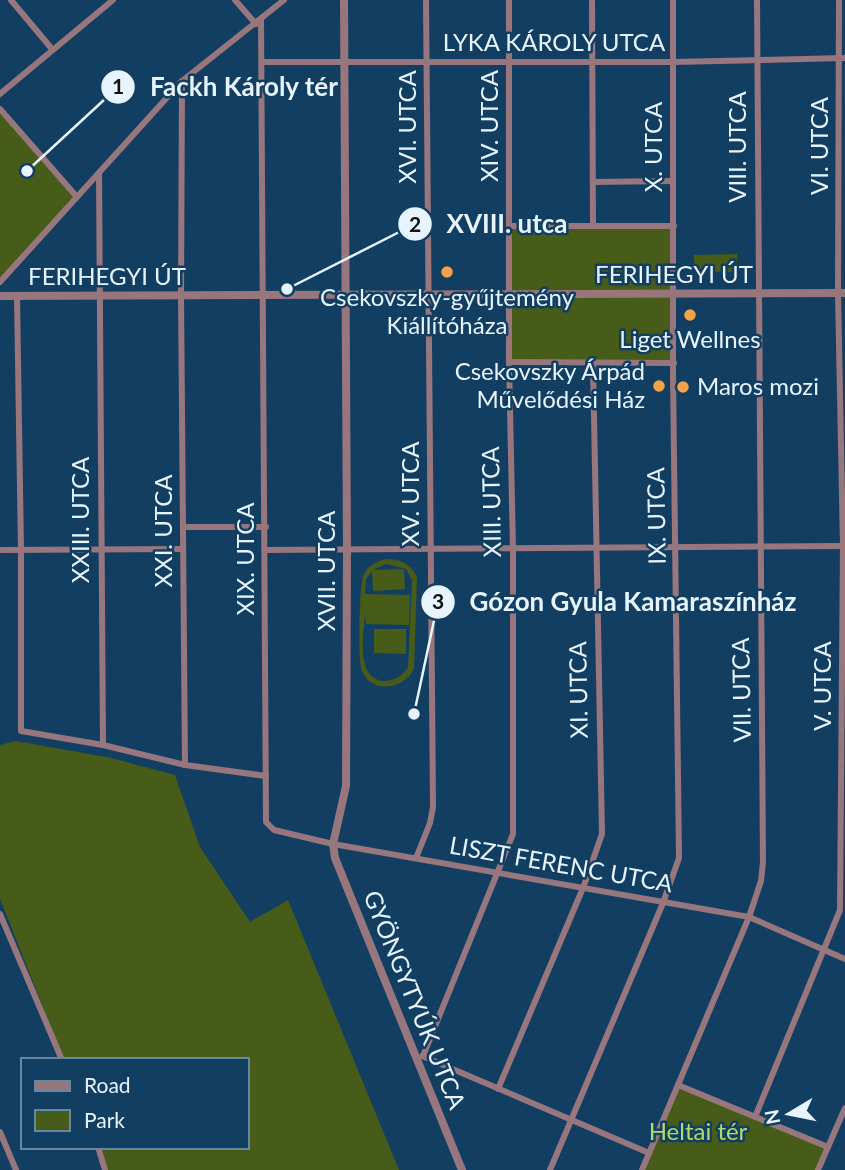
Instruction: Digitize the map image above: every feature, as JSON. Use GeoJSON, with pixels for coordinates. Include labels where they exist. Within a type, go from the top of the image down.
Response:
{"type":"FeatureCollection","features":[{"type":"Feature","properties":{"kind":"street"},"geometry":{"type":"LineString","coordinates":[[11,0],[52,49]]}},
{"type":"Feature","properties":{"kind":"street"},"geometry":{"type":"LineString","coordinates":[[0,94],[113,0]]}},
{"type":"Feature","properties":{"kind":"street"},"geometry":{"type":"LineString","coordinates":[[235,0],[258,21]]}},
{"type":"Feature","properties":{"kind":"street"},"geometry":{"type":"LineString","coordinates":[[0,282],[182,81],[284,0]]}},
{"type":"Feature","properties":{"kind":"street","name":"XVII. UTCA"},"geometry":{"type":"LineString","coordinates":[[333,844],[346,786],[344,0]]}},
{"type":"Feature","properties":{"kind":"street","name":"XVI. UTCA"},"geometry":{"type":"LineString","coordinates":[[426,0],[429,295]]}},
{"type":"Feature","properties":{"kind":"street","name":"XIV. UTCA"},"geometry":{"type":"LineString","coordinates":[[509,0],[510,295]]}},
{"type":"Feature","properties":{"kind":"street"},"geometry":{"type":"LineString","coordinates":[[592,0],[593,226]]}},
{"type":"Feature","properties":{"kind":"street","name":"X. UTCA"},"geometry":{"type":"LineString","coordinates":[[673,0],[674,294]]}},
{"type":"Feature","properties":{"kind":"street","name":"VIII. UTCA"},"geometry":{"type":"LineString","coordinates":[[757,0],[758,293]]}},
{"type":"Feature","properties":{"kind":"street","name":"VI. UTCA"},"geometry":{"type":"LineString","coordinates":[[839,0],[842,58],[842,293]]}},
{"type":"Feature","properties":{"kind":"street","name":"XIX. UTCA"},"geometry":{"type":"LineString","coordinates":[[258,21],[262,62],[266,822]]}},
{"type":"Feature","properties":{"kind":"street","name":"LYKA KÁROLY UTCA"},"geometry":{"type":"LineString","coordinates":[[262,62],[673,62],[842,58]]}},
{"type":"Feature","properties":{"kind":"street","name":"XXI. UTCA"},"geometry":{"type":"LineString","coordinates":[[182,81],[185,765]]}},
{"type":"Feature","properties":{"kind":"street"},"geometry":{"type":"LineString","coordinates":[[0,109],[76,197]]}},
{"type":"Feature","properties":{"kind":"street","name":"XXIII. UTCA"},"geometry":{"type":"LineString","coordinates":[[99,173],[103,745]]}},
{"type":"Feature","properties":{"kind":"street"},"geometry":{"type":"LineString","coordinates":[[593,182],[673,181]]}},
{"type":"Feature","properties":{"kind":"street"},"geometry":{"type":"LineString","coordinates":[[510,226],[674,226]]}},
{"type":"Feature","properties":{"kind":"street","name":"VII. UTCA"},"geometry":{"type":"LineString","coordinates":[[642,1170],[749,917],[761,881],[764,862],[758,293]]}},
{"type":"Feature","properties":{"kind":"street","name":"FERIHEGYI ÚT"},"geometry":{"type":"LineString","coordinates":[[0,296],[842,293]]}},
{"type":"Feature","properties":{"kind":"street","name":"V. UTCA"},"geometry":{"type":"LineString","coordinates":[[755,1117],[840,910],[844,546],[842,293]]}},
{"type":"Feature","properties":{"kind":"street","name":"IX. UTCA"},"geometry":{"type":"LineString","coordinates":[[550,1170],[663,903],[679,858],[674,294]]}},
{"type":"Feature","properties":{"kind":"street","name":"XV. UTCA"},"geometry":{"type":"LineString","coordinates":[[416,858],[430,823],[433,807],[429,295]]}},
{"type":"Feature","properties":{"kind":"street","name":"XIII. UTCA"},"geometry":{"type":"LineString","coordinates":[[420,1056],[513,835],[510,295]]}},
{"type":"Feature","properties":{"kind":"street"},"geometry":{"type":"LineString","coordinates":[[17,296],[22,551],[21,731],[103,745],[185,765],[266,776]]}},
{"type":"Feature","properties":{"kind":"street"},"geometry":{"type":"LineString","coordinates":[[509,362],[674,363]]}},
{"type":"Feature","properties":{"kind":"street","name":"XI. UTCA"},"geometry":{"type":"LineString","coordinates":[[498,1089],[583,888],[602,834],[593,362]]}},
{"type":"Feature","properties":{"kind":"street"},"geometry":{"type":"LineString","coordinates":[[183,527],[266,527]]}},
{"type":"Feature","properties":{"kind":"street"},"geometry":{"type":"LineString","coordinates":[[266,550],[844,546]]}},
{"type":"Feature","properties":{"kind":"street"},"geometry":{"type":"LineString","coordinates":[[0,550],[183,549]]}},
{"type":"Feature","properties":{"kind":"street","name":"LISZT FERENC UTCA"},"geometry":{"type":"LineString","coordinates":[[266,822],[274,830],[333,844],[749,917],[845,959]]}},
{"type":"Feature","properties":{"kind":"street","name":"GYÖNGYTYÚK UTCA"},"geometry":{"type":"LineString","coordinates":[[333,844],[335,858],[420,1056],[462,1170]]}},
{"type":"Feature","properties":{"kind":"street"},"geometry":{"type":"LineString","coordinates":[[0,914],[61,1058]]}},
{"type":"Feature","properties":{"kind":"street"},"geometry":{"type":"LineString","coordinates":[[420,1056],[649,1153]]}},
{"type":"Feature","properties":{"kind":"street"},"geometry":{"type":"LineString","coordinates":[[678,1085],[828,1147]]}},
{"type":"Feature","properties":{"kind":"street"},"geometry":{"type":"LineString","coordinates":[[818,1170],[845,1108]]}},
{"type":"Feature","properties":{"kind":"street"},"geometry":{"type":"LineString","coordinates":[[0,1132],[16,1170]]}},
{"type":"Feature","properties":{"kind":"street"},"geometry":{"type":"LineString","coordinates":[[99,1149],[105,1170]]}},
{"type":"Feature","properties":{"kind":"green space"},"geometry":{"type":"Polygon","coordinates":[[[0,109],[77,197],[0,282],[0,109]]]}},
{"type":"Feature","properties":{"kind":"green space"},"geometry":{"type":"Polygon","coordinates":[[[510,226],[674,226],[674,363],[509,362],[510,226]]]}},
{"type":"Feature","properties":{"kind":"green space"},"geometry":{"type":"Polygon","coordinates":[[[737,254],[737,272],[694,272],[694,255],[737,254]]]}},
{"type":"Feature","properties":{"kind":"green space"},"geometry":{"type":"Polygon","coordinates":[[[385,559],[405,563],[417,578],[414,669],[403,681],[388,687],[373,683],[367,678],[362,671],[360,654],[362,580],[368,568],[385,559]],[[386,564],[373,570],[404,569],[405,589],[373,591],[372,571],[366,579],[365,594],[410,595],[409,625],[366,624],[365,613],[365,664],[375,678],[384,681],[398,678],[408,668],[412,580],[406,569],[386,564]]]}},
{"type":"Feature","properties":{"kind":"green space"},"geometry":{"type":"Polygon","coordinates":[[[374,629],[406,629],[406,654],[374,653],[374,629]]]}},
{"type":"Feature","properties":{"kind":"green space"},"geometry":{"type":"Polygon","coordinates":[[[16,741],[111,758],[175,775],[200,847],[250,922],[288,900],[399,1170],[107,1170],[99,1149],[248,1149],[248,1058],[63,1058],[0,899],[0,745],[16,741]]]}},
{"type":"Feature","properties":{"kind":"green space","name":"Heltai tér"},"geometry":{"type":"Polygon","coordinates":[[[678,1085],[828,1147],[818,1170],[642,1170],[678,1085]]]}},
{"type":"Feature","properties":{"kind":"place","name":"Fackh Károly tér"},"geometry":{"type":"Point","coordinates":[27,171]}},
{"type":"Feature","properties":{"kind":"place","name":"Csekovszky-gyűjtemény Kiállítóháza"},"geometry":{"type":"Point","coordinates":[447,272]}},
{"type":"Feature","properties":{"kind":"place","name":"XVIII. utca"},"geometry":{"type":"Point","coordinates":[287,289]}},
{"type":"Feature","properties":{"kind":"place","name":"Liget Wellnes"},"geometry":{"type":"Point","coordinates":[690,315]}},
{"type":"Feature","properties":{"kind":"place","name":"Csekovszky Árpád Művelődési Ház"},"geometry":{"type":"Point","coordinates":[659,386]}},
{"type":"Feature","properties":{"kind":"place","name":"Maros mozi"},"geometry":{"type":"Point","coordinates":[683,387]}},
{"type":"Feature","properties":{"kind":"place","name":"Gózon Gyula Kamaraszínház"},"geometry":{"type":"Point","coordinates":[414,714]}}]}
